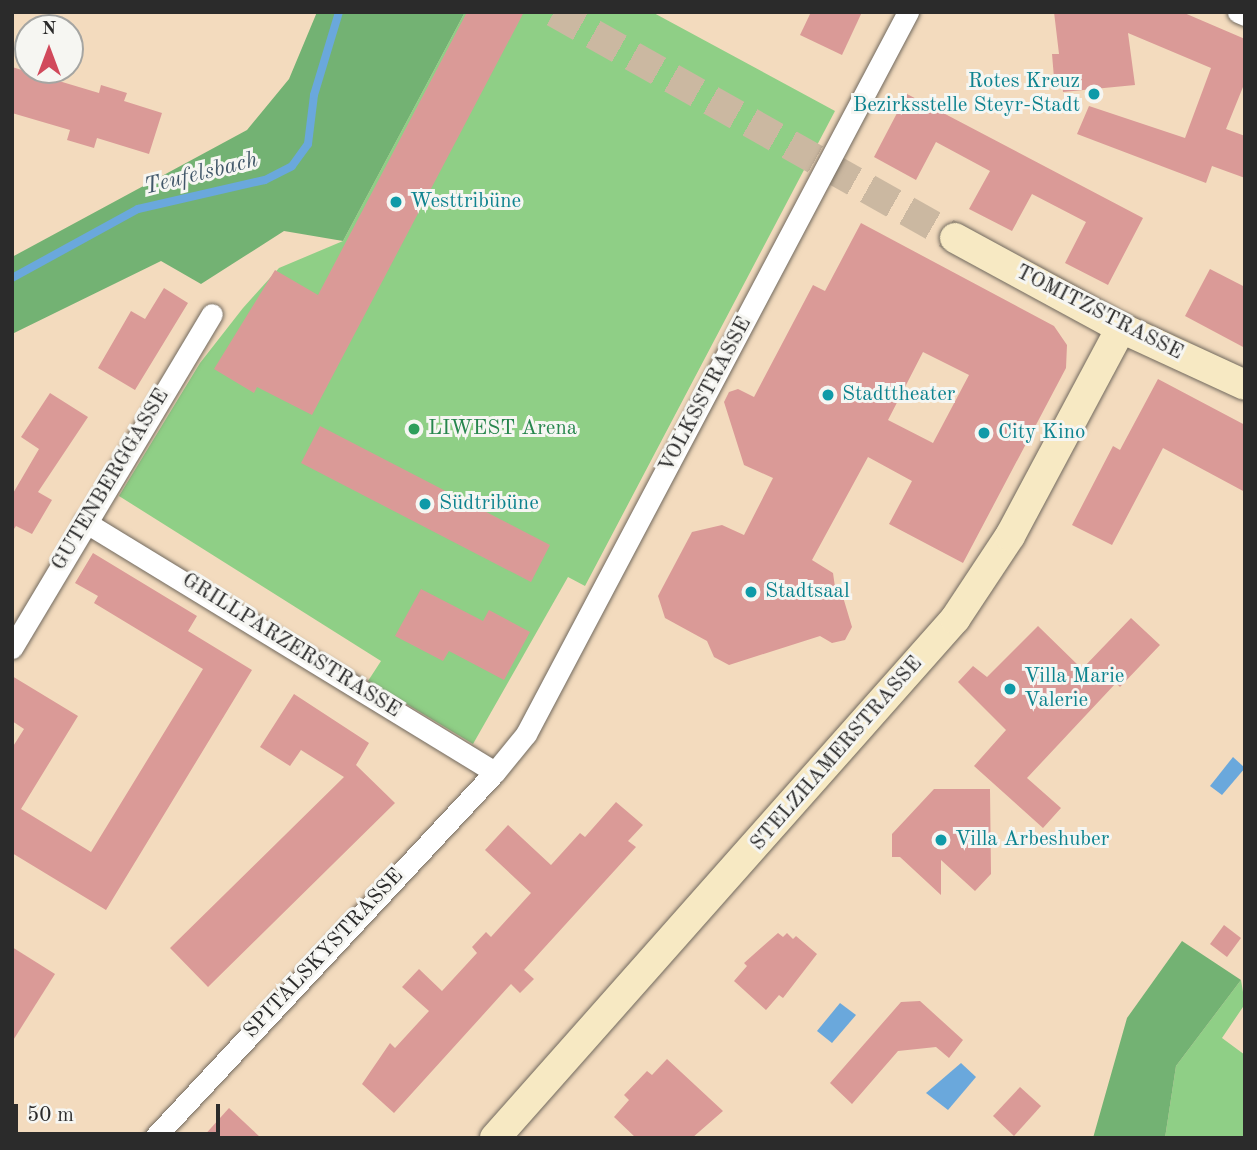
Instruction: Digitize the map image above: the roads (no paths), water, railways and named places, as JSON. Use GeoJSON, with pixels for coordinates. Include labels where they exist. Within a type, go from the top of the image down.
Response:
{"type":"FeatureCollection","features":[{"type":"Feature","properties":{"kind":"street","name":"VOLKSSTRASSE"},"geometry":{"type":"LineString","coordinates":[[495,772],[526,734],[908,12]]}},
{"type":"Feature","properties":{"kind":"street"},"geometry":{"type":"LineString","coordinates":[[1238,12],[1245,15]]}},
{"type":"Feature","properties":{"kind":"street","name":"TOMITZSTRASSE"},"geometry":{"type":"LineString","coordinates":[[955,238],[1121,328],[1245,385]]}},
{"type":"Feature","properties":{"kind":"street","name":"GUTENBERGGASSE"},"geometry":{"type":"LineString","coordinates":[[12,648],[85,522],[212,314]]}},
{"type":"Feature","properties":{"kind":"street","name":"STELZHAMERSTRASSE"},"geometry":{"type":"LineString","coordinates":[[495,1138],[955,620],[1010,536],[1121,328]]}},
{"type":"Feature","properties":{"kind":"street","name":"GRILLPARZERSTRASSE"},"geometry":{"type":"LineString","coordinates":[[85,522],[495,772]]}},
{"type":"Feature","properties":{"kind":"street","name":"SPITALSKYSTRASSE"},"geometry":{"type":"LineString","coordinates":[[154,1138],[495,772]]}},
{"type":"Feature","properties":{"kind":"water"},"geometry":{"type":"Polygon","coordinates":[[[1233,757],[1245,768],[1222,795],[1210,786],[1233,757]]]}},
{"type":"Feature","properties":{"kind":"water"},"geometry":{"type":"Polygon","coordinates":[[[840,1003],[856,1015],[832,1043],[817,1031],[840,1003]]]}},
{"type":"Feature","properties":{"kind":"water"},"geometry":{"type":"Polygon","coordinates":[[[961,1063],[976,1077],[948,1110],[926,1093],[961,1063]]]}},
{"type":"Feature","properties":{"kind":"waterway","name":"Teufelsbach"},"geometry":{"type":"LineString","coordinates":[[12,278],[138,209],[265,180],[292,166],[308,144],[314,95],[339,12]]}},
{"type":"Feature","properties":{"kind":"tunnel"},"geometry":{"type":"LineString","coordinates":[[554,12],[955,238]]}},
{"type":"Feature","properties":{"kind":"place","name":"Rotes Kreuz Bezirksstelle Steyr-Stadt"},"geometry":{"type":"Point","coordinates":[1094,94]}},
{"type":"Feature","properties":{"kind":"place","name":"Westtribüne"},"geometry":{"type":"Point","coordinates":[396,202]}},
{"type":"Feature","properties":{"kind":"place","name":"Stadttheater"},"geometry":{"type":"Point","coordinates":[828,395]}},
{"type":"Feature","properties":{"kind":"place","name":"LIWEST Arena"},"geometry":{"type":"Point","coordinates":[414,429]}},
{"type":"Feature","properties":{"kind":"place","name":"City Kino"},"geometry":{"type":"Point","coordinates":[984,433]}},
{"type":"Feature","properties":{"kind":"place","name":"Südtribüne"},"geometry":{"type":"Point","coordinates":[425,504]}},
{"type":"Feature","properties":{"kind":"place","name":"Stadtsaal"},"geometry":{"type":"Point","coordinates":[751,592]}},
{"type":"Feature","properties":{"kind":"place","name":"Villa Marie Valerie"},"geometry":{"type":"Point","coordinates":[1010,689]}},
{"type":"Feature","properties":{"kind":"place","name":"Villa Arbeshuber"},"geometry":{"type":"Point","coordinates":[941,840]}}]}
